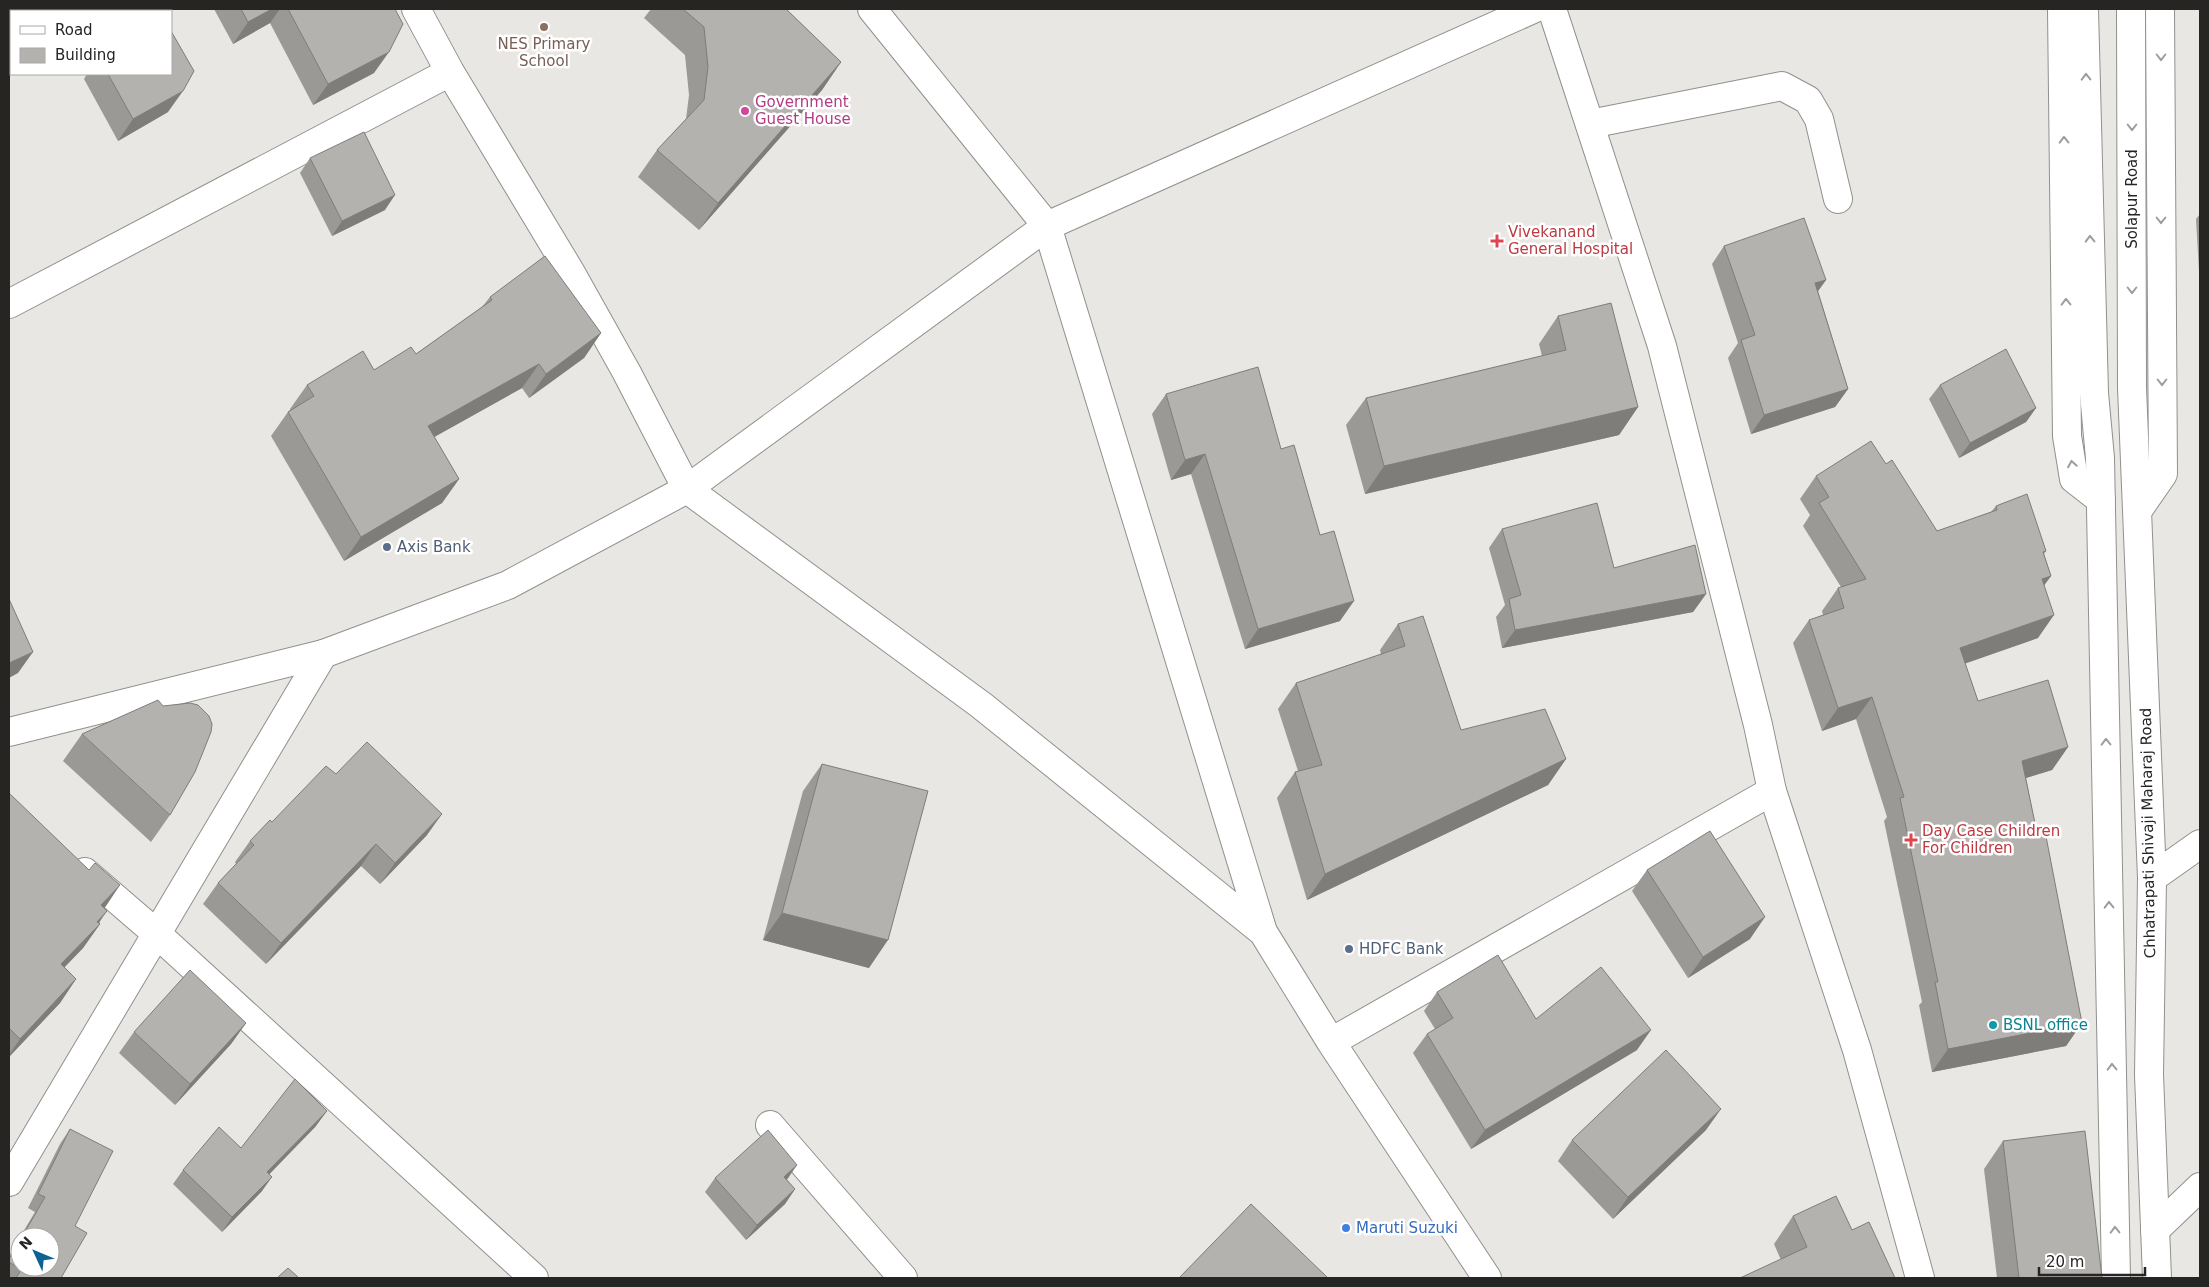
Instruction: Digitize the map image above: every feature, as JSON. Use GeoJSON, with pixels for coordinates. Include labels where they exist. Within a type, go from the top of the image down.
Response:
{"type":"FeatureCollection","features":[{"type":"Feature","properties":{"kind":"street"},"geometry":{"type":"LineString","coordinates":[[416,9],[450,72],[571,273],[627,373],[687,489],[981,705],[1263,932]]}},
{"type":"Feature","properties":{"kind":"street"},"geometry":{"type":"LineString","coordinates":[[872,9],[1047,226],[1263,932],[1331,1042],[1484,1277]]}},
{"type":"Feature","properties":{"kind":"street"},"geometry":{"type":"LineString","coordinates":[[9,732],[323,654],[508,585],[687,489],[1047,226],[1533,9]]}},
{"type":"Feature","properties":{"kind":"street"},"geometry":{"type":"LineString","coordinates":[[1552,9],[1662,346],[1758,725],[1772,791],[1857,1050],[1920,1278]]}},
{"type":"Feature","properties":{"kind":"street"},"geometry":{"type":"LineString","coordinates":[[2062,9],[2067,436],[2074,479],[2100,500]]}},
{"type":"Feature","properties":{"kind":"street"},"geometry":{"type":"LineString","coordinates":[[2084,9],[2094,393],[2100,458],[2116,1278]]}},
{"type":"Feature","properties":{"kind":"street","name":"Solapur Road"},"geometry":{"type":"LineString","coordinates":[[2131,9],[2132,388]]}},
{"type":"Feature","properties":{"kind":"street"},"geometry":{"type":"LineString","coordinates":[[2138,510],[2163,474],[2160,9]]}},
{"type":"Feature","properties":{"kind":"street"},"geometry":{"type":"LineString","coordinates":[[9,304],[450,72]]}},
{"type":"Feature","properties":{"kind":"street"},"geometry":{"type":"LineString","coordinates":[[1590,124],[1782,86],[1808,100],[1819,119],[1838,199]]}},
{"type":"Feature","properties":{"kind":"street","name":"Chhatrapati Shivaji Maharaj Road"},"geometry":{"type":"LineString","coordinates":[[2132,388],[2152,878],[2150,1075],[2157,1278]]}},
{"type":"Feature","properties":{"kind":"street"},"geometry":{"type":"LineString","coordinates":[[9,1182],[323,654]]}},
{"type":"Feature","properties":{"kind":"street"},"geometry":{"type":"LineString","coordinates":[[1331,1042],[1772,791]]}},
{"type":"Feature","properties":{"kind":"street"},"geometry":{"type":"LineString","coordinates":[[2152,878],[2200,844]]}},
{"type":"Feature","properties":{"kind":"street"},"geometry":{"type":"LineString","coordinates":[[68,857],[157,934],[534,1278]]}},
{"type":"Feature","properties":{"kind":"street"},"geometry":{"type":"LineString","coordinates":[[770,1125],[903,1278]]}},
{"type":"Feature","properties":{"kind":"street"},"geometry":{"type":"LineString","coordinates":[[2155,1230],[2200,1187]]}},
{"type":"Feature","properties":{"kind":"building"},"geometry":{"type":"Polygon","coordinates":[[[241,9],[272,9],[248,22],[241,9]]]}},
{"type":"Feature","properties":{"kind":"building"},"geometry":{"type":"Polygon","coordinates":[[[288,9],[395,9],[403,24],[389,52],[328,84],[288,9]]]}},
{"type":"Feature","properties":{"kind":"building","name":"Government Guest House"},"geometry":{"type":"Polygon","coordinates":[[[683,9],[786,9],[841,62],[718,203],[657,150],[704,100],[708,67],[704,27],[683,9]]]}},
{"type":"Feature","properties":{"kind":"building"},"geometry":{"type":"Polygon","coordinates":[[[172,33],[194,71],[183,91],[133,119],[109,75],[172,75],[172,33]]]}},
{"type":"Feature","properties":{"kind":"building"},"geometry":{"type":"Polygon","coordinates":[[[364,132],[395,195],[342,221],[310,158],[364,132]]]}},
{"type":"Feature","properties":{"kind":"building"},"geometry":{"type":"Polygon","coordinates":[[[1804,218],[1826,280],[1815,283],[1848,389],[1764,415],[1741,340],[1755,335],[1724,246],[1804,218]]]}},
{"type":"Feature","properties":{"kind":"building"},"geometry":{"type":"Polygon","coordinates":[[[545,256],[601,333],[546,374],[539,364],[428,426],[459,479],[361,537],[288,412],[314,396],[307,385],[363,351],[374,370],[411,347],[416,354],[492,300],[490,297],[545,256]]]}},
{"type":"Feature","properties":{"kind":"building"},"geometry":{"type":"Polygon","coordinates":[[[1611,303],[1638,407],[1384,466],[1366,398],[1566,350],[1558,316],[1611,303]]]}},
{"type":"Feature","properties":{"kind":"building"},"geometry":{"type":"Polygon","coordinates":[[[2006,349],[2036,408],[1970,443],[1940,385],[2006,349]]]}},
{"type":"Feature","properties":{"kind":"building"},"geometry":{"type":"Polygon","coordinates":[[[1258,367],[1281,449],[1294,445],[1320,535],[1334,531],[1354,601],[1258,629],[1205,454],[1185,460],[1166,394],[1258,367]]]}},
{"type":"Feature","properties":{"kind":"building"},"geometry":{"type":"Polygon","coordinates":[[[1871,441],[1886,464],[1892,460],[1937,531],[1997,510],[1996,506],[2027,494],[2046,551],[2043,552],[2051,576],[2042,579],[2054,615],[1960,648],[1978,701],[2048,680],[2068,747],[2022,761],[2036,828],[2044,826],[2082,1023],[1948,1049],[1935,982],[1938,982],[1900,798],[1904,797],[1872,697],[1838,708],[1809,620],[1844,608],[1838,588],[1866,579],[1819,503],[1829,497],[1816,476],[1871,441]]]}},
{"type":"Feature","properties":{"kind":"building"},"geometry":{"type":"Polygon","coordinates":[[[1597,503],[1614,568],[1695,545],[1706,594],[1515,630],[1509,599],[1521,595],[1502,529],[1597,503]]]}},
{"type":"Feature","properties":{"kind":"building"},"geometry":{"type":"Polygon","coordinates":[[[9,599],[33,652],[9,663],[9,599]]]}},
{"type":"Feature","properties":{"kind":"building"},"geometry":{"type":"Polygon","coordinates":[[[1423,616],[1461,730],[1545,709],[1566,759],[1325,874],[1295,772],[1322,765],[1296,683],[1405,646],[1398,624],[1423,616]]]}},
{"type":"Feature","properties":{"kind":"building"},"geometry":{"type":"Polygon","coordinates":[[[158,700],[163,706],[190,703],[198,705],[209,716],[212,724],[211,732],[195,772],[170,815],[82,734],[158,700]]]}},
{"type":"Feature","properties":{"kind":"building"},"geometry":{"type":"Polygon","coordinates":[[[367,742],[442,814],[395,863],[376,844],[281,943],[218,883],[254,845],[250,841],[270,820],[272,822],[326,766],[336,774],[367,742]]]}},
{"type":"Feature","properties":{"kind":"building"},"geometry":{"type":"Polygon","coordinates":[[[822,764],[928,791],[888,940],[782,913],[822,764]]]}},
{"type":"Feature","properties":{"kind":"building"},"geometry":{"type":"Polygon","coordinates":[[[9,793],[89,870],[95,863],[120,885],[101,905],[107,911],[97,922],[100,924],[61,964],[76,979],[20,1039],[9,1028],[9,793]]]}},
{"type":"Feature","properties":{"kind":"building"},"geometry":{"type":"Polygon","coordinates":[[[1710,831],[1765,917],[1703,957],[1647,870],[1710,831]]]}},
{"type":"Feature","properties":{"kind":"building"},"geometry":{"type":"Polygon","coordinates":[[[1498,955],[1536,1019],[1601,967],[1651,1030],[1485,1130],[1427,1034],[1453,1018],[1437,992],[1498,955]]]}},
{"type":"Feature","properties":{"kind":"building"},"geometry":{"type":"Polygon","coordinates":[[[190,970],[246,1023],[190,1084],[134,1032],[190,970]]]}},
{"type":"Feature","properties":{"kind":"building"},"geometry":{"type":"Polygon","coordinates":[[[1666,1050],[1721,1109],[1628,1197],[1572,1140],[1666,1050]]]}},
{"type":"Feature","properties":{"kind":"building"},"geometry":{"type":"Polygon","coordinates":[[[295,1079],[327,1111],[267,1172],[272,1177],[232,1217],[183,1170],[219,1127],[241,1148],[295,1079]]]}},
{"type":"Feature","properties":{"kind":"building"},"geometry":{"type":"Polygon","coordinates":[[[70,1129],[113,1151],[75,1226],[87,1233],[61,1278],[16,1278],[60,1277],[60,1227],[28,1227],[45,1197],[38,1194],[70,1129]]]}},
{"type":"Feature","properties":{"kind":"building"},"geometry":{"type":"Polygon","coordinates":[[[768,1130],[797,1165],[784,1177],[795,1189],[757,1225],[715,1178],[768,1130]]]}},
{"type":"Feature","properties":{"kind":"building"},"geometry":{"type":"Polygon","coordinates":[[[2085,1131],[2102,1278],[2019,1278],[2003,1141],[2085,1131]]]}},
{"type":"Feature","properties":{"kind":"building"},"geometry":{"type":"Polygon","coordinates":[[[1836,1196],[1852,1230],[1869,1222],[1895,1278],[1740,1278],[1807,1247],[1793,1216],[1836,1196]]]}},
{"type":"Feature","properties":{"kind":"building"},"geometry":{"type":"Polygon","coordinates":[[[1251,1204],[1327,1277],[1179,1278],[1251,1204]]]}},
{"type":"Feature","properties":{"kind":"building"},"geometry":{"type":"Polygon","coordinates":[[[288,1268],[299,1278],[277,1278],[288,1268]]]}},
{"type":"Feature","properties":{"kind":"place","name":"NES Primary School"},"geometry":{"type":"Point","coordinates":[544,27]}},
{"type":"Feature","properties":{"kind":"place","name":"Government Guest House"},"geometry":{"type":"Point","coordinates":[745,111]}},
{"type":"Feature","properties":{"kind":"place","name":"Vivekanand General Hospital"},"geometry":{"type":"Point","coordinates":[1497,241]}},
{"type":"Feature","properties":{"kind":"place","name":"Axis Bank"},"geometry":{"type":"Point","coordinates":[387,547]}},
{"type":"Feature","properties":{"kind":"place","name":"Day Case Children For Children"},"geometry":{"type":"Point","coordinates":[1911,840]}},
{"type":"Feature","properties":{"kind":"place","name":"HDFC Bank"},"geometry":{"type":"Point","coordinates":[1349,949]}},
{"type":"Feature","properties":{"kind":"place","name":"BSNL office"},"geometry":{"type":"Point","coordinates":[1993,1025]}},
{"type":"Feature","properties":{"kind":"place","name":"Maruti Suzuki"},"geometry":{"type":"Point","coordinates":[1346,1228]}}]}
